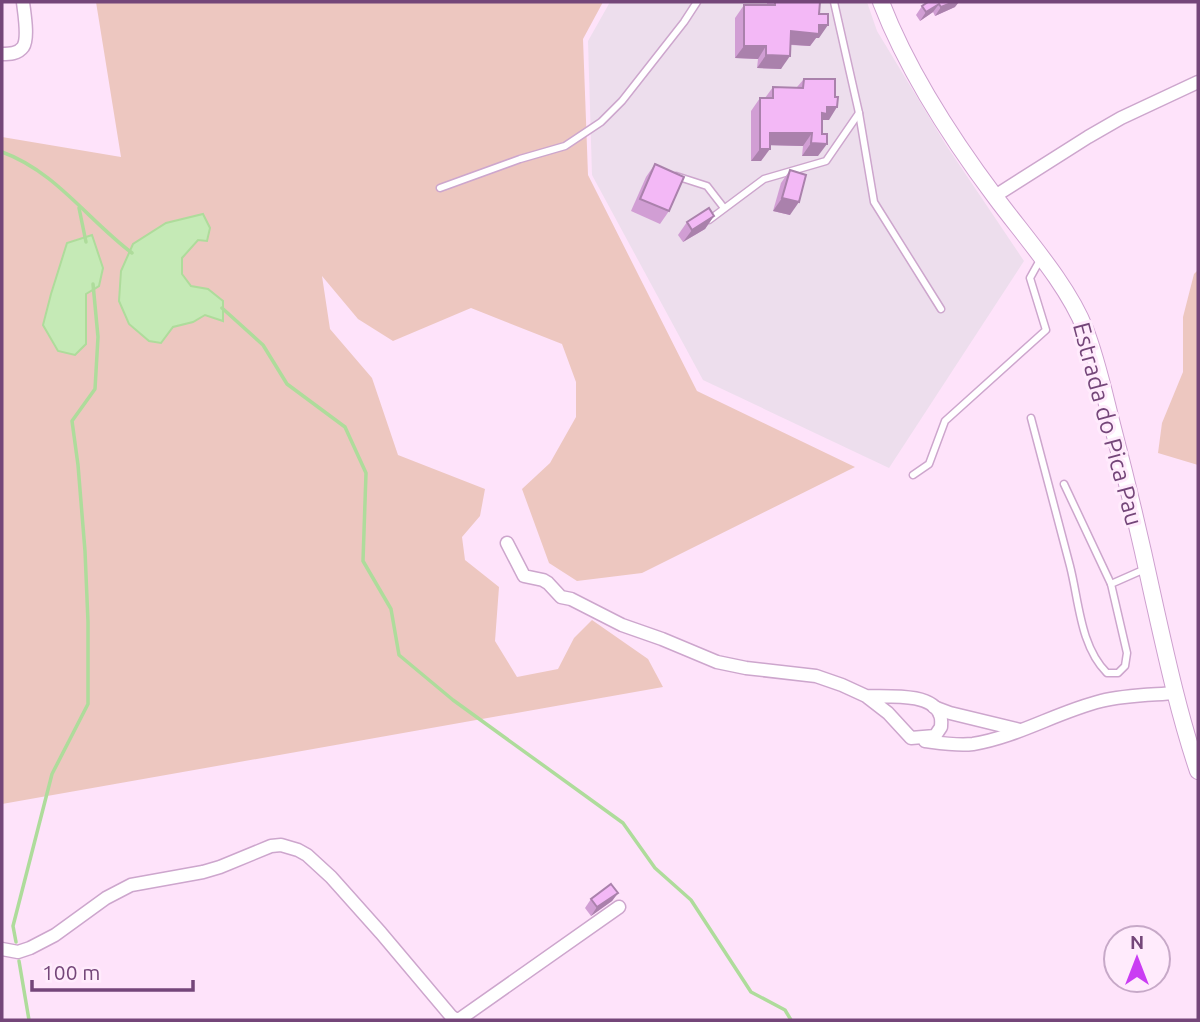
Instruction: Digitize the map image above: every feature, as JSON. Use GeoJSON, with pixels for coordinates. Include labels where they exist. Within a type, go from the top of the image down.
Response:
{"type":"FeatureCollection","features":[{"type":"Feature","properties":{"kind":"main road","name":"Estrada do Pica Pau"},"geometry":{"type":"LineString","coordinates":[[881,2],[912,68],[939,116],[1061,286],[1085,329],[1147,568],[1175,693],[1198,771]]}},
{"type":"Feature","properties":{"kind":"street"},"geometry":{"type":"LineString","coordinates":[[2,54],[16,52],[23,47],[26,38],[23,2]]}},
{"type":"Feature","properties":{"kind":"street"},"geometry":{"type":"LineString","coordinates":[[995,196],[1121,118],[1198,82]]}},
{"type":"Feature","properties":{"kind":"street"},"geometry":{"type":"LineString","coordinates":[[507,543],[524,576],[543,580],[561,597],[717,663],[816,676],[866,696],[888,713],[911,738],[972,744],[1103,701],[1175,693]]}},
{"type":"Feature","properties":{"kind":"street"},"geometry":{"type":"LineString","coordinates":[[866,696],[915,697],[929,702],[940,714],[942,727],[935,736],[911,738]]}},
{"type":"Feature","properties":{"kind":"street"},"geometry":{"type":"LineString","coordinates":[[934,707],[1021,730]]}},
{"type":"Feature","properties":{"kind":"street"},"geometry":{"type":"LineString","coordinates":[[2,948],[18,952],[30,948],[55,935],[106,898],[131,885],[204,872],[271,846],[281,845],[307,855],[331,877],[382,933],[450,1016],[461,1019],[619,907]]}},
{"type":"Feature","properties":{"kind":"lane"},"geometry":{"type":"LineString","coordinates":[[440,188],[565,146],[601,122],[622,101],[697,2]]}},
{"type":"Feature","properties":{"kind":"lane"},"geometry":{"type":"LineString","coordinates":[[834,2],[859,113],[874,202],[941,309]]}},
{"type":"Feature","properties":{"kind":"lane"},"geometry":{"type":"LineString","coordinates":[[707,221],[764,179],[826,161],[859,113]]}},
{"type":"Feature","properties":{"kind":"lane"},"geometry":{"type":"LineString","coordinates":[[670,174],[707,186],[724,208]]}},
{"type":"Feature","properties":{"kind":"lane"},"geometry":{"type":"LineString","coordinates":[[913,475],[929,464],[944,421],[1046,330],[1031,278],[1041,258]]}},
{"type":"Feature","properties":{"kind":"lane"},"geometry":{"type":"LineString","coordinates":[[1031,418],[1086,639],[1098,664],[1107,673],[1118,673],[1125,666],[1127,653],[1111,584],[1064,484]]}},
{"type":"Feature","properties":{"kind":"lane"},"geometry":{"type":"LineString","coordinates":[[1111,584],[1147,568]]}},
{"type":"Feature","properties":{"kind":"shaded area"},"geometry":{"type":"Polygon","coordinates":[[[96,2],[603,2],[583,39],[588,175],[697,391],[855,467],[642,573],[577,581],[549,563],[522,489],[550,463],[576,417],[576,382],[562,344],[471,308],[393,341],[358,319],[322,276],[330,329],[372,378],[398,455],[485,489],[480,516],[462,537],[465,560],[499,587],[495,641],[517,677],[558,669],[574,638],[592,620],[648,659],[663,687],[2,804],[2,137],[121,157],[96,2]]]}},
{"type":"Feature","properties":{"kind":"shaded area"},"geometry":{"type":"Polygon","coordinates":[[[610,2],[867,2],[877,31],[946,145],[1024,261],[889,468],[703,380],[592,175],[588,41],[610,2]]]}},
{"type":"Feature","properties":{"kind":"shaded area"},"geometry":{"type":"Polygon","coordinates":[[[203,214],[210,228],[207,241],[198,240],[182,258],[182,274],[191,286],[208,289],[223,301],[223,321],[205,315],[193,322],[173,327],[161,343],[149,341],[129,324],[119,301],[121,271],[133,244],[166,223],[203,214]]]}},
{"type":"Feature","properties":{"kind":"shaded area"},"geometry":{"type":"Polygon","coordinates":[[[92,235],[103,268],[99,286],[86,294],[86,344],[75,355],[58,351],[43,325],[67,243],[92,235]]]}},
{"type":"Feature","properties":{"kind":"shaded area"},"geometry":{"type":"Polygon","coordinates":[[[1198,270],[1198,465],[1158,453],[1162,423],[1183,372],[1183,317],[1194,274],[1198,270]]]}},
{"type":"Feature","properties":{"kind":"building"},"geometry":{"type":"Polygon","coordinates":[[[775,2],[820,2],[819,14],[828,14],[828,25],[819,25],[819,34],[791,31],[790,56],[766,55],[766,46],[744,46],[744,5],[775,5],[775,2]]]}},
{"type":"Feature","properties":{"kind":"building"},"geometry":{"type":"Polygon","coordinates":[[[928,2],[954,2],[941,7],[939,4],[926,12],[922,6],[928,2]]]}},
{"type":"Feature","properties":{"kind":"building"},"geometry":{"type":"Polygon","coordinates":[[[804,79],[835,79],[837,107],[827,107],[827,114],[822,113],[822,134],[827,134],[827,144],[811,143],[812,133],[770,133],[770,149],[760,149],[760,98],[773,98],[773,87],[803,88],[804,79]]]}},
{"type":"Feature","properties":{"kind":"building"},"geometry":{"type":"Polygon","coordinates":[[[655,164],[684,177],[669,211],[640,199],[655,164]]]}},
{"type":"Feature","properties":{"kind":"building"},"geometry":{"type":"Polygon","coordinates":[[[790,170],[806,175],[799,202],[782,198],[790,170]]]}},
{"type":"Feature","properties":{"kind":"building"},"geometry":{"type":"Polygon","coordinates":[[[709,208],[714,216],[692,230],[687,222],[709,208]]]}},
{"type":"Feature","properties":{"kind":"building"},"geometry":{"type":"Polygon","coordinates":[[[611,884],[618,893],[597,907],[591,899],[611,884]]]}},
{"type":"Feature","properties":{"kind":"waterway"},"geometry":{"type":"LineString","coordinates":[[2,152],[21,160],[55,184],[132,253]]}},
{"type":"Feature","properties":{"kind":"waterway"},"geometry":{"type":"LineString","coordinates":[[79,208],[86,242]]}},
{"type":"Feature","properties":{"kind":"waterway"},"geometry":{"type":"LineString","coordinates":[[16,942],[13,926],[52,774],[88,704],[85,551],[72,421],[95,389],[98,337],[93,284]]}},
{"type":"Feature","properties":{"kind":"waterway"},"geometry":{"type":"LineString","coordinates":[[222,308],[263,345],[287,384],[345,427],[366,473],[363,561],[391,609],[399,655],[453,700],[623,823],[655,868],[691,900],[751,992],[785,1010],[791,1020]]}},
{"type":"Feature","properties":{"kind":"waterway"},"geometry":{"type":"LineString","coordinates":[[19,961],[29,1020]]}}]}
